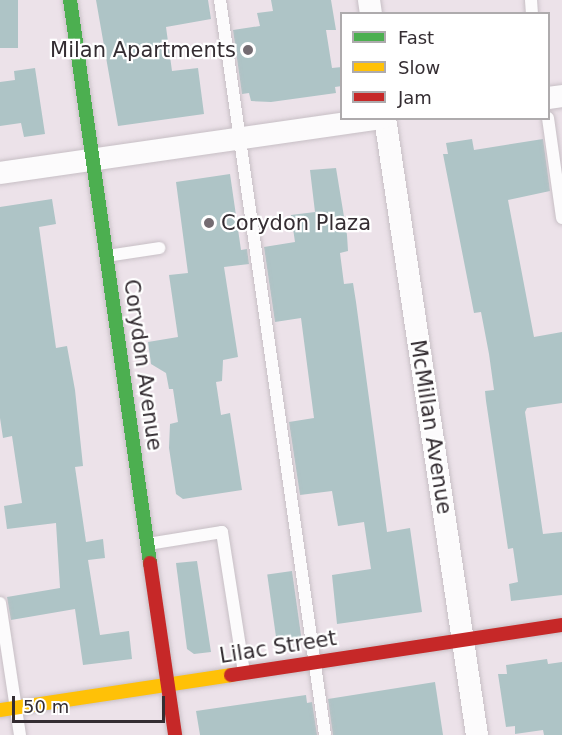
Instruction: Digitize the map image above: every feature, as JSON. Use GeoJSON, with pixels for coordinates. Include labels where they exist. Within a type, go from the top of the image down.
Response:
{"type":"FeatureCollection","features":[{"type":"Feature","properties":{"kind":"main road","name":"Corydon Avenue"},"geometry":{"type":"LineString","coordinates":[[70,0],[175,735]]}},
{"type":"Feature","properties":{"kind":"main road","name":"Lilac Street"},"geometry":{"type":"LineString","coordinates":[[0,710],[562,625]]}},
{"type":"Feature","properties":{"kind":"street"},"geometry":{"type":"LineString","coordinates":[[0,173],[240,136],[368,120]]}},
{"type":"Feature","properties":{"kind":"street","name":"McMillan Avenue"},"geometry":{"type":"LineString","coordinates":[[384,120],[477,735]]}},
{"type":"Feature","properties":{"kind":"lane"},"geometry":{"type":"LineString","coordinates":[[220,0],[325,735]]}},
{"type":"Feature","properties":{"kind":"lane"},"geometry":{"type":"LineString","coordinates":[[548,120],[562,218]]}},
{"type":"Feature","properties":{"kind":"lane"},"geometry":{"type":"LineString","coordinates":[[107,256],[159,248]]}},
{"type":"Feature","properties":{"kind":"lane"},"geometry":{"type":"LineString","coordinates":[[147,544],[222,532],[244,672]]}},
{"type":"Feature","properties":{"kind":"lane"},"geometry":{"type":"LineString","coordinates":[[0,603],[20,735]]}},
{"type":"Feature","properties":{"kind":"building"},"geometry":{"type":"Polygon","coordinates":[[[0,0],[18,0],[18,48],[0,48],[0,0]]]}},
{"type":"Feature","properties":{"kind":"building"},"geometry":{"type":"Polygon","coordinates":[[[96,0],[208,0],[211,19],[166,27],[172,71],[198,68],[204,114],[118,126],[96,0]]]}},
{"type":"Feature","properties":{"kind":"building","name":"Milan Apartments"},"geometry":{"type":"Polygon","coordinates":[[[271,0],[331,0],[336,30],[326,30],[332,68],[340,67],[340,86],[335,87],[336,93],[271,102],[251,101],[249,93],[242,94],[233,30],[260,26],[257,13],[273,11],[271,0]]]}},
{"type":"Feature","properties":{"kind":"building"},"geometry":{"type":"Polygon","coordinates":[[[35,68],[45,134],[24,137],[21,123],[0,126],[0,82],[15,80],[14,71],[35,68]]]}},
{"type":"Feature","properties":{"kind":"building"},"geometry":{"type":"Polygon","coordinates":[[[472,139],[474,150],[543,139],[550,191],[508,200],[534,337],[562,332],[562,403],[527,408],[525,412],[543,534],[562,532],[562,595],[511,601],[509,584],[518,582],[513,548],[508,549],[486,401],[485,391],[494,390],[489,354],[481,312],[474,313],[443,154],[448,154],[446,143],[472,139]]]}},
{"type":"Feature","properties":{"kind":"building"},"geometry":{"type":"Polygon","coordinates":[[[336,168],[347,235],[348,251],[340,253],[344,284],[353,283],[387,532],[410,528],[422,612],[337,624],[332,575],[371,569],[364,522],[338,526],[332,491],[300,495],[289,422],[314,418],[301,318],[275,322],[264,247],[295,242],[291,215],[315,212],[310,170],[336,168]]]}},
{"type":"Feature","properties":{"kind":"building"},"geometry":{"type":"Polygon","coordinates":[[[230,174],[241,250],[247,249],[249,264],[224,267],[238,357],[223,360],[222,381],[216,382],[221,415],[230,413],[242,490],[183,499],[176,494],[169,448],[170,424],[178,422],[173,389],[169,389],[166,373],[151,364],[148,342],[178,337],[169,275],[188,273],[176,182],[230,174]]]}},
{"type":"Feature","properties":{"kind":"building"},"geometry":{"type":"Polygon","coordinates":[[[52,199],[56,224],[39,227],[56,348],[67,346],[75,390],[83,466],[75,467],[86,542],[103,539],[105,558],[88,560],[100,635],[129,631],[132,659],[83,665],[75,609],[11,620],[7,597],[60,588],[56,523],[7,529],[4,506],[22,503],[12,436],[3,438],[0,418],[0,207],[52,199]]]}},
{"type":"Feature","properties":{"kind":"building"},"geometry":{"type":"Polygon","coordinates":[[[197,561],[211,652],[194,654],[187,649],[176,563],[197,561]]]}},
{"type":"Feature","properties":{"kind":"building"},"geometry":{"type":"Polygon","coordinates":[[[292,571],[301,637],[277,641],[267,574],[292,571]]]}},
{"type":"Feature","properties":{"kind":"building"},"geometry":{"type":"Polygon","coordinates":[[[547,659],[548,664],[562,662],[562,735],[544,735],[543,730],[515,734],[515,726],[506,727],[498,674],[507,674],[506,665],[547,659]]]}},
{"type":"Feature","properties":{"kind":"building"},"geometry":{"type":"Polygon","coordinates":[[[435,682],[443,735],[333,735],[328,699],[435,682]]]}},
{"type":"Feature","properties":{"kind":"building"},"geometry":{"type":"Polygon","coordinates":[[[306,695],[307,703],[312,702],[317,735],[200,735],[196,711],[306,695]]]}},
{"type":"Feature","properties":{"kind":"traffic: fast"},"geometry":{"type":"LineString","coordinates":[[70,0],[150,563]]}},
{"type":"Feature","properties":{"kind":"traffic: slow"},"geometry":{"type":"LineString","coordinates":[[0,710],[231,675]]}},
{"type":"Feature","properties":{"kind":"traffic: jam"},"geometry":{"type":"LineString","coordinates":[[150,563],[175,735]]}},
{"type":"Feature","properties":{"kind":"traffic: jam"},"geometry":{"type":"LineString","coordinates":[[231,675],[562,625]]}},
{"type":"Feature","properties":{"kind":"place","name":"Milan Apartments"},"geometry":{"type":"Point","coordinates":[248,50]}},
{"type":"Feature","properties":{"kind":"place","name":"Corydon Plaza"},"geometry":{"type":"Point","coordinates":[209,223]}}]}
